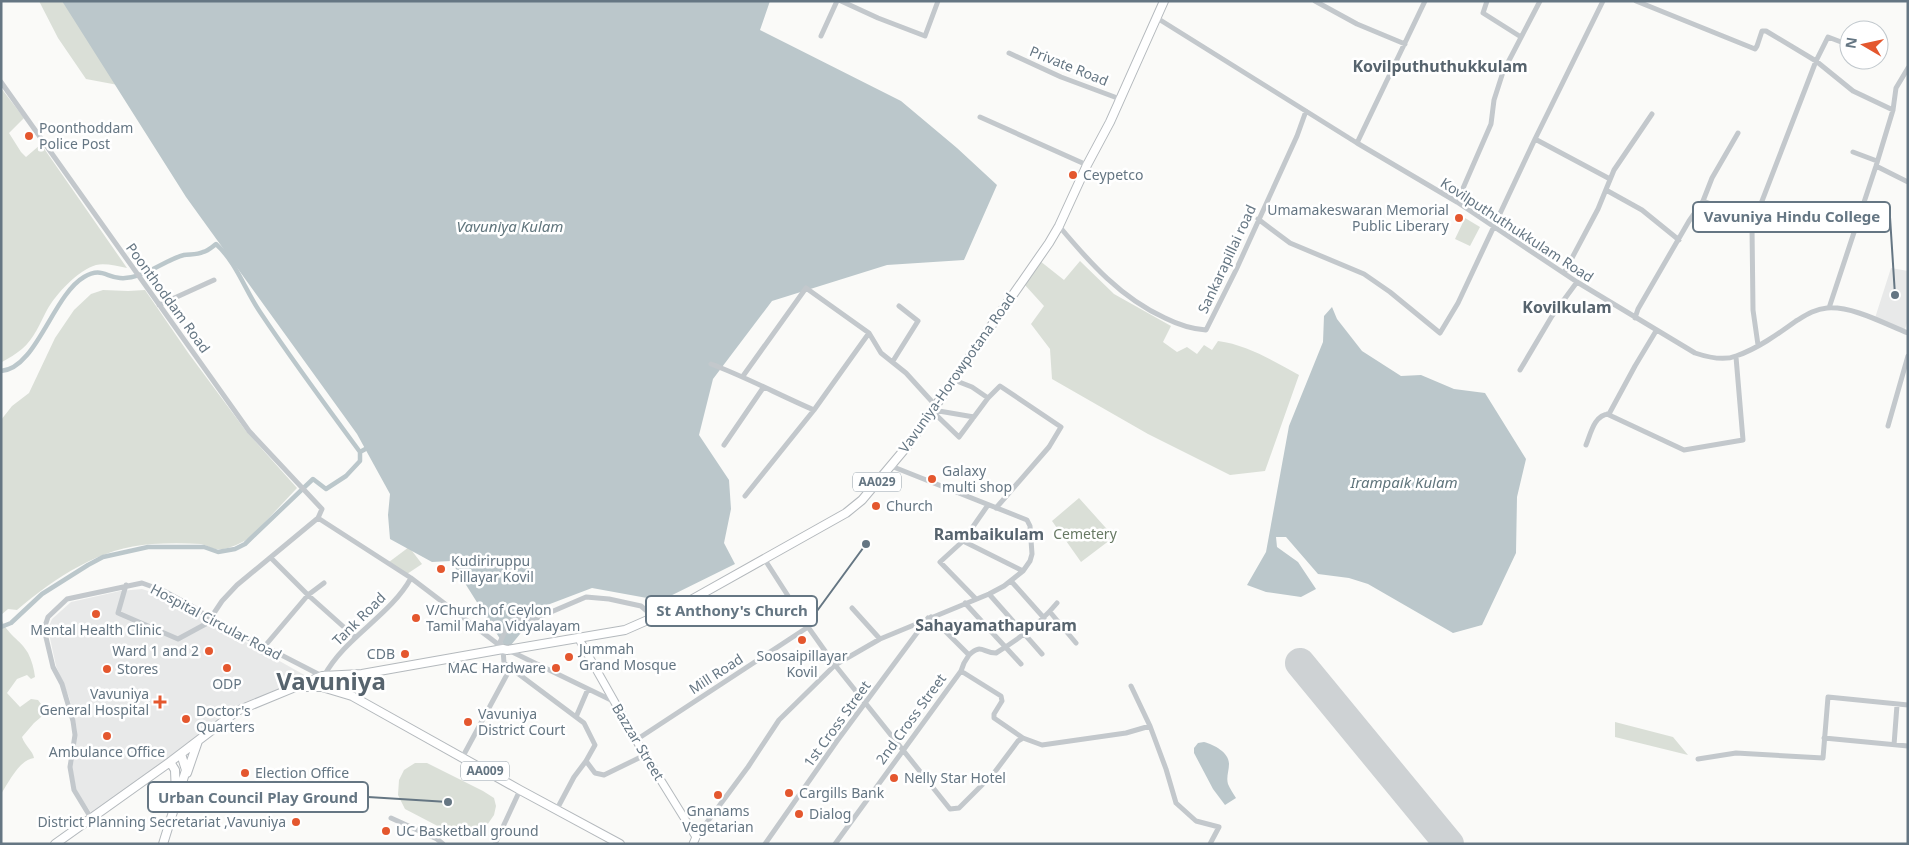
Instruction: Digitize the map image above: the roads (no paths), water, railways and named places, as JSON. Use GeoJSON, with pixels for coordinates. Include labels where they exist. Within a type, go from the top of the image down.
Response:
{"type":"FeatureCollection","features":[{"type":"Feature","properties":{"kind":"highway","name":"Vavuniya-Horowpotana Road"},"geometry":{"type":"LineString","coordinates":[[320,677],[362,674],[625,630],[652,620],[682,605],[765,560],[846,512],[862,500],[891,466],[934,409],[1059,226],[1120,99],[1164,1]]}},
{"type":"Feature","properties":{"kind":"highway","name":"Vavuniya-Horowpotana Road"},"geometry":{"type":"LineString","coordinates":[[322,687],[362,674]]}},
{"type":"Feature","properties":{"kind":"highway","name":"AA009"},"geometry":{"type":"LineString","coordinates":[[55,844],[181,754],[237,711],[320,677],[335,683],[349,694],[462,758],[620,844]]}},
{"type":"Feature","properties":{"kind":"highway","name":"Hospital Circular Road"},"geometry":{"type":"LineString","coordinates":[[320,677],[322,687]]}},
{"type":"Feature","properties":{"kind":"highway"},"geometry":{"type":"LineString","coordinates":[[346,679],[345,687],[349,694]]}},
{"type":"Feature","properties":{"kind":"highway","name":"AA009"},"geometry":{"type":"LineString","coordinates":[[298,687],[322,687],[349,694]]}},
{"type":"Feature","properties":{"kind":"highway"},"geometry":{"type":"LineString","coordinates":[[163,844],[175,804],[199,739]]}},
{"type":"Feature","properties":{"kind":"highway"},"geometry":{"type":"LineString","coordinates":[[181,754],[186,770],[182,785]]}},
{"type":"Feature","properties":{"kind":"highway"},"geometry":{"type":"LineString","coordinates":[[170,762],[175,770],[175,804]]}},
{"type":"Feature","properties":{"kind":"main road","name":"Bazzar Street"},"geometry":{"type":"LineString","coordinates":[[579,639],[695,841]]}},
{"type":"Feature","properties":{"kind":"street"},"geometry":{"type":"LineString","coordinates":[[822,36],[837,1]]}},
{"type":"Feature","properties":{"kind":"street"},"geometry":{"type":"LineString","coordinates":[[841,1],[925,36],[938,1]]}},
{"type":"Feature","properties":{"kind":"street"},"geometry":{"type":"LineString","coordinates":[[1315,1],[1357,24],[1405,44]]}},
{"type":"Feature","properties":{"kind":"street"},"geometry":{"type":"LineString","coordinates":[[1357,143],[1425,1]]}},
{"type":"Feature","properties":{"kind":"street"},"geometry":{"type":"LineString","coordinates":[[1487,1],[1483,13],[1521,37]]}},
{"type":"Feature","properties":{"kind":"street"},"geometry":{"type":"LineString","coordinates":[[1457,202],[1491,124],[1494,100],[1503,72],[1540,1]]}},
{"type":"Feature","properties":{"kind":"street"},"geometry":{"type":"LineString","coordinates":[[1258,219],[1290,243],[1364,274],[1390,292],[1440,333],[1458,303],[1535,139],[1603,1]]}},
{"type":"Feature","properties":{"kind":"street"},"geometry":{"type":"LineString","coordinates":[[1636,1],[1755,48],[1758,46],[1762,31],[1766,31],[1816,60],[1853,91],[1893,110]]}},
{"type":"Feature","properties":{"kind":"street","name":"Kovilputhuthukkulam Road"},"geometry":{"type":"LineString","coordinates":[[1157,18],[1357,143],[1457,202],[1577,282],[1695,353],[1727,358],[1736,356],[1818,309],[1829,308],[1854,312],[1908,333]]}},
{"type":"Feature","properties":{"kind":"street"},"geometry":{"type":"LineString","coordinates":[[1758,345],[1753,310],[1752,227],[1816,60],[1828,37],[1839,42]]}},
{"type":"Feature","properties":{"kind":"street","name":"Private Road"},"geometry":{"type":"LineString","coordinates":[[1009,53],[1061,77],[1120,99]]}},
{"type":"Feature","properties":{"kind":"street"},"geometry":{"type":"LineString","coordinates":[[1829,308],[1893,110],[1896,88],[1908,68]]}},
{"type":"Feature","properties":{"kind":"street","name":"Poonthoddam Road"},"geometry":{"type":"LineString","coordinates":[[1,82],[249,431],[322,509],[318,518]]}},
{"type":"Feature","properties":{"kind":"street","name":"Sankarapillai road"},"geometry":{"type":"LineString","coordinates":[[1059,226],[1109,282],[1134,302],[1185,327],[1206,330],[1298,136],[1306,111]]}},
{"type":"Feature","properties":{"kind":"street"},"geometry":{"type":"LineString","coordinates":[[1564,273],[1610,179],[1652,114]]}},
{"type":"Feature","properties":{"kind":"street"},"geometry":{"type":"LineString","coordinates":[[980,117],[1087,165]]}},
{"type":"Feature","properties":{"kind":"street"},"geometry":{"type":"LineString","coordinates":[[1635,318],[1638,309],[1702,201],[1712,178],[1738,133]]}},
{"type":"Feature","properties":{"kind":"street"},"geometry":{"type":"LineString","coordinates":[[1535,139],[1610,179]]}},
{"type":"Feature","properties":{"kind":"street"},"geometry":{"type":"LineString","coordinates":[[1853,152],[1908,182]]}},
{"type":"Feature","properties":{"kind":"street"},"geometry":{"type":"LineString","coordinates":[[1606,190],[1642,210],[1679,240]]}},
{"type":"Feature","properties":{"kind":"street"},"geometry":{"type":"LineString","coordinates":[[1702,201],[1719,207],[1752,227]]}},
{"type":"Feature","properties":{"kind":"street"},"geometry":{"type":"LineString","coordinates":[[158,305],[214,280]]}},
{"type":"Feature","properties":{"kind":"street"},"geometry":{"type":"LineString","coordinates":[[1520,370],[1552,316],[1577,282]]}},
{"type":"Feature","properties":{"kind":"street"},"geometry":{"type":"LineString","coordinates":[[743,376],[806,288],[869,333],[881,353],[893,361],[959,437],[988,398],[1000,386],[1061,428],[1049,447],[996,508]]}},
{"type":"Feature","properties":{"kind":"street"},"geometry":{"type":"LineString","coordinates":[[893,361],[918,321],[899,306]]}},
{"type":"Feature","properties":{"kind":"street"},"geometry":{"type":"LineString","coordinates":[[1586,445],[1597,421],[1601,416],[1609,414],[1656,331]]}},
{"type":"Feature","properties":{"kind":"street"},"geometry":{"type":"LineString","coordinates":[[745,496],[814,410],[869,333]]}},
{"type":"Feature","properties":{"kind":"street"},"geometry":{"type":"LineString","coordinates":[[1607,414],[1684,450],[1742,440],[1736,356]]}},
{"type":"Feature","properties":{"kind":"street"},"geometry":{"type":"LineString","coordinates":[[1888,426],[1908,356]]}},
{"type":"Feature","properties":{"kind":"street"},"geometry":{"type":"LineString","coordinates":[[711,364],[743,376],[763,388],[814,410]]}},
{"type":"Feature","properties":{"kind":"street"},"geometry":{"type":"LineString","coordinates":[[954,380],[972,387],[988,398]]}},
{"type":"Feature","properties":{"kind":"street"},"geometry":{"type":"LineString","coordinates":[[724,445],[763,388]]}},
{"type":"Feature","properties":{"kind":"street"},"geometry":{"type":"LineString","coordinates":[[934,409],[974,417]]}},
{"type":"Feature","properties":{"kind":"street"},"geometry":{"type":"LineString","coordinates":[[695,841],[779,720],[835,665],[880,639],[989,594],[1011,581],[1023,571],[1030,561],[1032,554],[1029,523],[1027,520],[891,466]]}},
{"type":"Feature","properties":{"kind":"street"},"geometry":{"type":"LineString","coordinates":[[976,599],[940,562],[963,541],[988,506]]}},
{"type":"Feature","properties":{"kind":"street"},"geometry":{"type":"LineString","coordinates":[[126,585],[118,613],[178,639],[213,620],[214,613],[222,601],[237,585],[318,518],[411,578],[505,649],[588,690],[613,700]]}},
{"type":"Feature","properties":{"kind":"street"},"geometry":{"type":"LineString","coordinates":[[963,541],[1023,571]]}},
{"type":"Feature","properties":{"kind":"street"},"geometry":{"type":"LineString","coordinates":[[270,558],[308,595],[356,637]]}},
{"type":"Feature","properties":{"kind":"street"},"geometry":{"type":"LineString","coordinates":[[765,560],[835,665],[948,807],[956,809],[994,773],[1020,739],[1023,738],[1042,745],[1126,733],[1150,726]]}},
{"type":"Feature","properties":{"kind":"street","name":"Tank Road"},"geometry":{"type":"LineString","coordinates":[[320,677],[356,637],[403,591],[411,578]]}},
{"type":"Feature","properties":{"kind":"street"},"geometry":{"type":"LineString","coordinates":[[1011,581],[1044,618]]}},
{"type":"Feature","properties":{"kind":"street","name":"Hospital Circular Road"},"geometry":{"type":"LineString","coordinates":[[91,818],[74,790],[70,767],[75,735],[73,721],[62,684],[53,667],[45,634],[45,622],[48,617],[67,599],[142,583],[195,608],[213,620],[320,677]]}},
{"type":"Feature","properties":{"kind":"street"},"geometry":{"type":"LineString","coordinates":[[264,647],[308,595],[324,583]]}},
{"type":"Feature","properties":{"kind":"street"},"geometry":{"type":"LineString","coordinates":[[989,594],[1042,654]]}},
{"type":"Feature","properties":{"kind":"street"},"geometry":{"type":"LineString","coordinates":[[557,809],[574,777],[595,745],[584,723],[504,664],[505,649],[500,642],[510,621],[537,618],[586,597],[609,599],[642,606],[652,620]]}},
{"type":"Feature","properties":{"kind":"street"},"geometry":{"type":"LineString","coordinates":[[965,603],[1022,664]]}},
{"type":"Feature","properties":{"kind":"street"},"geometry":{"type":"LineString","coordinates":[[961,671],[964,662],[975,650],[979,649],[996,653],[1026,634],[1057,603]]}},
{"type":"Feature","properties":{"kind":"street"},"geometry":{"type":"LineString","coordinates":[[852,608],[880,639]]}},
{"type":"Feature","properties":{"kind":"street"},"geometry":{"type":"LineString","coordinates":[[1050,612],[1076,643]]}},
{"type":"Feature","properties":{"kind":"street"},"geometry":{"type":"LineString","coordinates":[[930,617],[970,655]]}},
{"type":"Feature","properties":{"kind":"street","name":"1st Cross Street"},"geometry":{"type":"LineString","coordinates":[[765,844],[837,741],[930,617]]}},
{"type":"Feature","properties":{"kind":"street","name":"Mill Road"},"geometry":{"type":"LineString","coordinates":[[636,740],[808,627]]}},
{"type":"Feature","properties":{"kind":"street","name":"Hospital Circular Road"},"geometry":{"type":"LineString","coordinates":[[304,668],[320,677]]}},
{"type":"Feature","properties":{"kind":"street"},"geometry":{"type":"LineString","coordinates":[[462,758],[510,670]]}},
{"type":"Feature","properties":{"kind":"street","name":"2nd Cross Street"},"geometry":{"type":"LineString","coordinates":[[835,844],[961,671],[1000,696],[1002,701],[994,714],[994,718],[1023,738]]}},
{"type":"Feature","properties":{"kind":"street"},"geometry":{"type":"LineString","coordinates":[[1131,686],[1150,726],[1166,768],[1176,803],[1196,821],[1218,827],[1210,844]]}},
{"type":"Feature","properties":{"kind":"street"},"geometry":{"type":"LineString","coordinates":[[576,717],[588,690]]}},
{"type":"Feature","properties":{"kind":"street"},"geometry":{"type":"LineString","coordinates":[[1698,759],[1736,753],[1822,758],[1828,697],[1908,706]]}},
{"type":"Feature","properties":{"kind":"street"},"geometry":{"type":"LineString","coordinates":[[1894,745],[1897,705]]}},
{"type":"Feature","properties":{"kind":"street"},"geometry":{"type":"LineString","coordinates":[[1824,738],[1908,746]]}},
{"type":"Feature","properties":{"kind":"street"},"geometry":{"type":"LineString","coordinates":[[586,761],[595,773],[604,775],[645,755]]}},
{"type":"Feature","properties":{"kind":"street"},"geometry":{"type":"LineString","coordinates":[[495,844],[520,790]]}},
{"type":"Feature","properties":{"kind":"street"},"geometry":{"type":"LineString","coordinates":[[391,818],[437,839],[443,844]]}},
{"type":"Feature","properties":{"kind":"water","name":"Vavuniya Kulam"},"geometry":{"type":"Polygon","coordinates":[[[62,1],[770,1],[760,30],[901,101],[957,148],[997,185],[964,260],[887,265],[772,301],[713,379],[699,435],[729,480],[731,509],[724,543],[735,564],[652,605],[647,598],[592,588],[542,607],[507,650],[451,561],[432,562],[390,539],[388,515],[390,494],[357,434],[186,197],[62,1]]]}},
{"type":"Feature","properties":{"kind":"water","name":"Irampaik Kulam"},"geometry":{"type":"Polygon","coordinates":[[[1332,307],[1337,319],[1362,351],[1401,376],[1421,375],[1454,389],[1485,393],[1526,459],[1517,497],[1516,553],[1482,625],[1453,633],[1368,584],[1349,578],[1318,574],[1286,537],[1276,537],[1277,547],[1298,562],[1316,589],[1301,597],[1266,592],[1247,585],[1266,552],[1289,426],[1323,342],[1324,316],[1332,307]]]}},
{"type":"Feature","properties":{"kind":"water"},"geometry":{"type":"Polygon","coordinates":[[[1204,742],[1224,753],[1228,760],[1227,781],[1236,798],[1225,805],[1213,789],[1194,753],[1194,748],[1198,743],[1204,742]]]}},
{"type":"Feature","properties":{"kind":"waterway"},"geometry":{"type":"LineString","coordinates":[[1,371],[13,367],[24,358],[63,299],[73,286],[84,277],[90,274],[103,273],[115,277],[128,278],[145,273],[184,255],[205,251],[216,244],[229,259],[255,304],[284,348],[360,452],[369,447]]}},
{"type":"Feature","properties":{"kind":"waterway"},"geometry":{"type":"LineString","coordinates":[[1,627],[11,623],[42,594],[103,557],[148,547],[204,547],[218,552],[235,549],[245,544],[313,479],[326,489],[346,476],[360,461],[360,452]]}},
{"type":"Feature","properties":{"kind":"place","name":"Poonthoddam Police Post"},"geometry":{"type":"Point","coordinates":[29,136]}},
{"type":"Feature","properties":{"kind":"place","name":"Ceypetco"},"geometry":{"type":"Point","coordinates":[1073,175]}},
{"type":"Feature","properties":{"kind":"place","name":"Umamakeswaran Memorial Public Liberary"},"geometry":{"type":"Point","coordinates":[1459,218]}},
{"type":"Feature","properties":{"kind":"place","name":"Vavuniya Hindu College"},"geometry":{"type":"Point","coordinates":[1895,295]}},
{"type":"Feature","properties":{"kind":"place","name":"Galaxy multi shop"},"geometry":{"type":"Point","coordinates":[932,479]}},
{"type":"Feature","properties":{"kind":"place","name":"Church"},"geometry":{"type":"Point","coordinates":[876,506]}},
{"type":"Feature","properties":{"kind":"place","name":"St Anthony's Church"},"geometry":{"type":"Point","coordinates":[866,544]}},
{"type":"Feature","properties":{"kind":"place","name":"Kudiriruppu Pillayar Kovil"},"geometry":{"type":"Point","coordinates":[441,569]}},
{"type":"Feature","properties":{"kind":"place","name":"Mental Health Clinic"},"geometry":{"type":"Point","coordinates":[96,614]}},
{"type":"Feature","properties":{"kind":"place","name":"V/Church of Ceylon Tamil Maha Vidyalayam"},"geometry":{"type":"Point","coordinates":[416,618]}},
{"type":"Feature","properties":{"kind":"place","name":"Soosaipillayar Kovil"},"geometry":{"type":"Point","coordinates":[802,640]}},
{"type":"Feature","properties":{"kind":"place","name":"Ward 1 and 2"},"geometry":{"type":"Point","coordinates":[209,651]}},
{"type":"Feature","properties":{"kind":"place","name":"CDB"},"geometry":{"type":"Point","coordinates":[405,654]}},
{"type":"Feature","properties":{"kind":"place","name":"Jummah Grand Mosque"},"geometry":{"type":"Point","coordinates":[569,657]}},
{"type":"Feature","properties":{"kind":"place","name":"ODP"},"geometry":{"type":"Point","coordinates":[227,668]}},
{"type":"Feature","properties":{"kind":"place","name":"MAC Hardware"},"geometry":{"type":"Point","coordinates":[556,668]}},
{"type":"Feature","properties":{"kind":"place","name":"Stores"},"geometry":{"type":"Point","coordinates":[107,669]}},
{"type":"Feature","properties":{"kind":"place","name":"Vavuniya General Hospital"},"geometry":{"type":"Point","coordinates":[160,702]}},
{"type":"Feature","properties":{"kind":"place","name":"Doctor's Quarters"},"geometry":{"type":"Point","coordinates":[186,719]}},
{"type":"Feature","properties":{"kind":"place","name":"Vavuniya District Court"},"geometry":{"type":"Point","coordinates":[468,722]}},
{"type":"Feature","properties":{"kind":"place","name":"Ambulance Office"},"geometry":{"type":"Point","coordinates":[107,736]}},
{"type":"Feature","properties":{"kind":"place","name":"Election Office"},"geometry":{"type":"Point","coordinates":[245,773]}},
{"type":"Feature","properties":{"kind":"place","name":"Nelly Star Hotel"},"geometry":{"type":"Point","coordinates":[894,778]}},
{"type":"Feature","properties":{"kind":"place","name":"Cargills Bank"},"geometry":{"type":"Point","coordinates":[789,793]}},
{"type":"Feature","properties":{"kind":"place","name":"Gnanams Vegetarian"},"geometry":{"type":"Point","coordinates":[718,795]}},
{"type":"Feature","properties":{"kind":"place","name":"Urban Council Play Ground"},"geometry":{"type":"Point","coordinates":[448,802]}},
{"type":"Feature","properties":{"kind":"place","name":"Dialog"},"geometry":{"type":"Point","coordinates":[799,814]}},
{"type":"Feature","properties":{"kind":"place","name":"District Planning Secretariat ,Vavuniya"},"geometry":{"type":"Point","coordinates":[296,822]}},
{"type":"Feature","properties":{"kind":"place","name":"UC Basketball ground"},"geometry":{"type":"Point","coordinates":[386,831]}},
{"type":"Feature","properties":{"kind":"district","name":"Kovilputhuthukkulam"},"geometry":{"type":"Point","coordinates":[1440,66]}},
{"type":"Feature","properties":{"kind":"district","name":"Kovilkulam"},"geometry":{"type":"Point","coordinates":[1567,307]}},
{"type":"Feature","properties":{"kind":"district","name":"Rambaikulam"},"geometry":{"type":"Point","coordinates":[989,534]}},
{"type":"Feature","properties":{"kind":"district","name":"Sahayamathapuram"},"geometry":{"type":"Point","coordinates":[996,625]}},
{"type":"Feature","properties":{"kind":"district","name":"Vavuniya"},"geometry":{"type":"Point","coordinates":[331,682]}},
{"type":"Feature","properties":{"kind":"park label","name":"Cemetery"},"geometry":{"type":"Point","coordinates":[1085,534]}}]}
